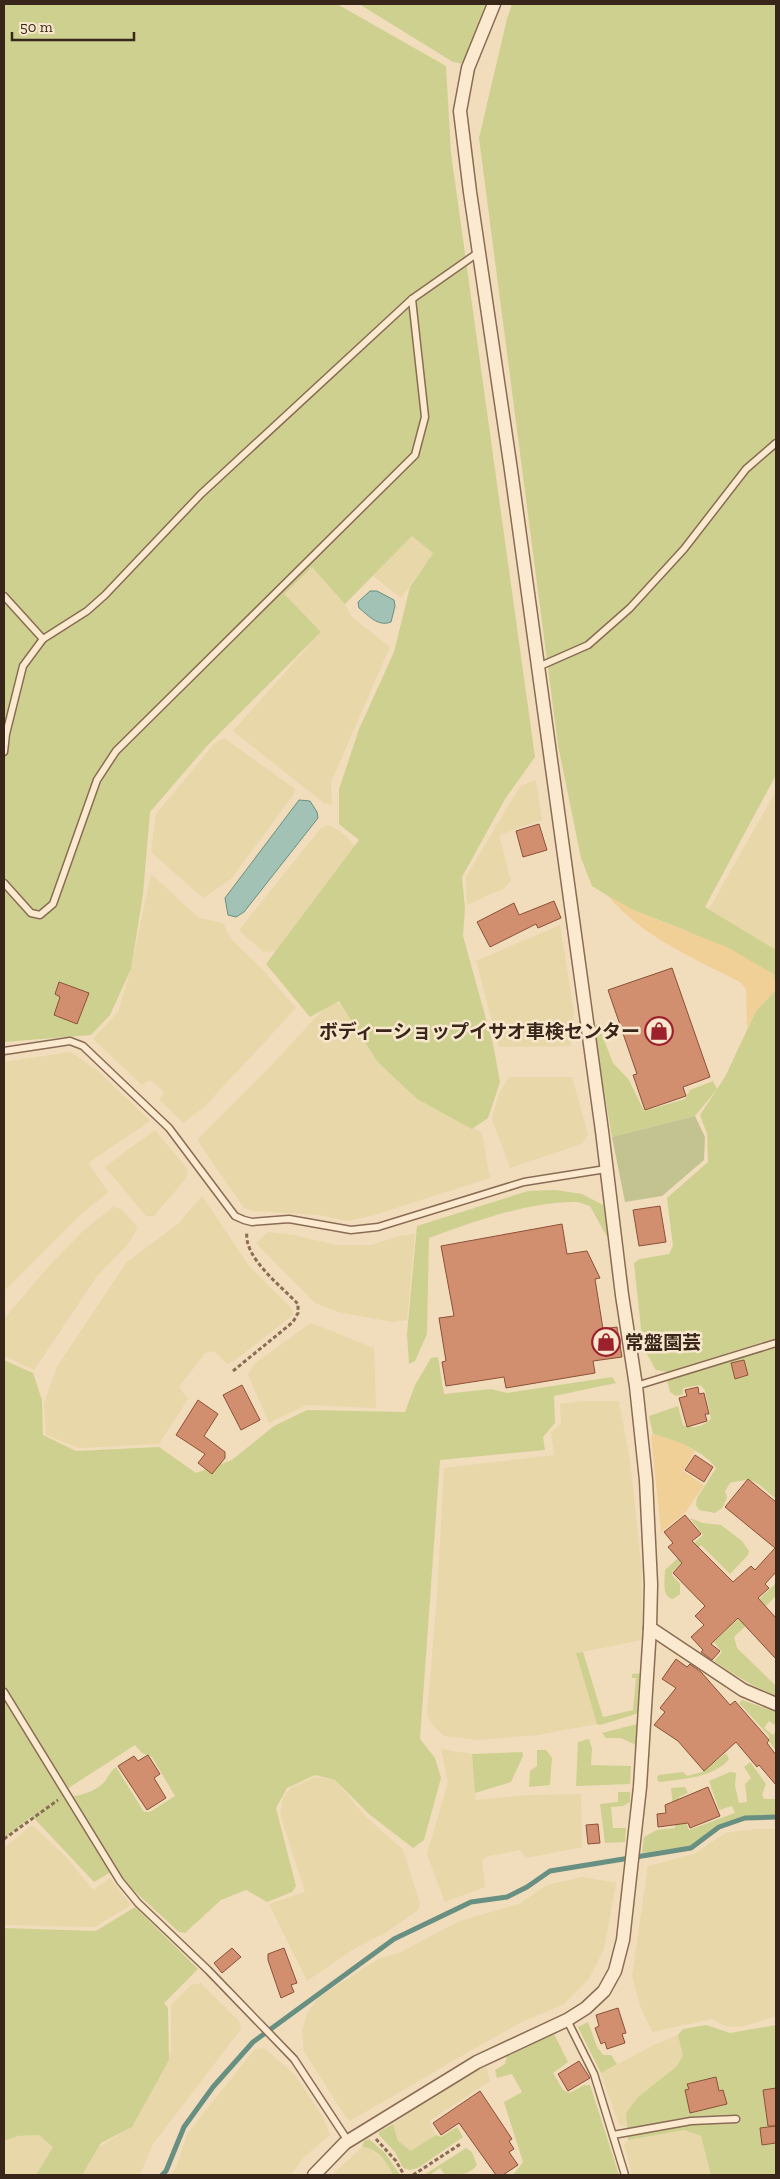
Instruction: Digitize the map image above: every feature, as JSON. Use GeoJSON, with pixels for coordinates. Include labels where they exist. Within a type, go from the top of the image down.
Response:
{"type":"FeatureCollection","features":[{"type":"Feature","properties":{"kind":"street"},"geometry":{"type":"LineString","coordinates":[[314,2175],[348,2141],[477,2062],[567,2020],[586,2008],[604,1991],[615,1971],[622,1940],[640,1787],[651,1584],[646,1480],[636,1386],[460,111],[468,68],[494,4]]}},
{"type":"Feature","properties":{"kind":"street"},"geometry":{"type":"LineString","coordinates":[[650,1628],[743,1690],[776,1704]]}},
{"type":"Feature","properties":{"kind":"lane"},"geometry":{"type":"LineString","coordinates":[[4,752],[6,734],[23,666],[43,639],[87,612],[201,494],[412,299],[480,251]]}},
{"type":"Feature","properties":{"kind":"lane"},"geometry":{"type":"LineString","coordinates":[[4,884],[31,914],[40,915],[53,904],[97,780],[116,751],[414,455],[425,417],[412,299]]}},
{"type":"Feature","properties":{"kind":"lane"},"geometry":{"type":"LineString","coordinates":[[538,667],[588,645],[630,608],[684,549],[746,469],[776,443]]}},
{"type":"Feature","properties":{"kind":"lane"},"geometry":{"type":"LineString","coordinates":[[4,596],[43,639]]}},
{"type":"Feature","properties":{"kind":"lane"},"geometry":{"type":"LineString","coordinates":[[4,1051],[70,1041],[83,1046],[169,1128],[235,1216],[248,1221],[288,1218],[351,1230],[378,1227],[524,1182],[606,1169]]}},
{"type":"Feature","properties":{"kind":"lane"},"geometry":{"type":"LineString","coordinates":[[636,1386],[776,1343]]}},
{"type":"Feature","properties":{"kind":"lane"},"geometry":{"type":"LineString","coordinates":[[4,1692],[120,1881],[138,1903],[208,1970],[294,2059],[348,2141]]}},
{"type":"Feature","properties":{"kind":"lane"},"geometry":{"type":"LineString","coordinates":[[567,2020],[594,2074],[626,2175]]}},
{"type":"Feature","properties":{"kind":"lane"},"geometry":{"type":"LineString","coordinates":[[613,2135],[691,2121],[736,2119]]}},
{"type":"Feature","properties":{"kind":"path"},"geometry":{"type":"LineString","coordinates":[[233,1372],[293,1322],[298,1313],[298,1304],[250,1253],[246,1239],[248,1221]]}},
{"type":"Feature","properties":{"kind":"path"},"geometry":{"type":"LineString","coordinates":[[4,1839],[66,1794]]}},
{"type":"Feature","properties":{"kind":"path"},"geometry":{"type":"LineString","coordinates":[[367,2130],[385,2148],[404,2175]]}},
{"type":"Feature","properties":{"kind":"path"},"geometry":{"type":"LineString","coordinates":[[413,2175],[462,2143]]}},
{"type":"Feature","properties":{"kind":"shaded area"},"geometry":{"type":"Polygon","coordinates":[[[412,536],[433,553],[401,598],[373,576],[412,536]]]}},
{"type":"Feature","properties":{"kind":"shaded area"},"geometry":{"type":"Polygon","coordinates":[[[312,566],[345,604],[351,616],[390,647],[331,782],[332,805],[324,803],[233,731],[321,632],[283,594],[312,566]]]}},
{"type":"Feature","properties":{"kind":"shaded area"},"geometry":{"type":"Polygon","coordinates":[[[370,591],[377,591],[394,600],[395,606],[391,622],[378,622],[359,608],[358,602],[370,591]]]}},
{"type":"Feature","properties":{"kind":"shaded area"},"geometry":{"type":"Polygon","coordinates":[[[224,738],[295,789],[294,794],[231,879],[203,898],[151,852],[156,814],[215,743],[224,738]]]}},
{"type":"Feature","properties":{"kind":"shaded area"},"geometry":{"type":"Polygon","coordinates":[[[536,780],[542,820],[499,835],[511,881],[504,888],[467,905],[466,877],[520,786],[536,780]]]}},
{"type":"Feature","properties":{"kind":"shaded area"},"geometry":{"type":"Polygon","coordinates":[[[776,791],[776,950],[709,909],[776,791]]]}},
{"type":"Feature","properties":{"kind":"shaded area"},"geometry":{"type":"Polygon","coordinates":[[[299,800],[310,801],[317,812],[318,818],[244,912],[236,917],[228,915],[225,898],[299,800]]]}},
{"type":"Feature","properties":{"kind":"shaded area"},"geometry":{"type":"Polygon","coordinates":[[[329,825],[344,834],[355,846],[276,951],[263,952],[239,930],[320,829],[329,825]]]}},
{"type":"Feature","properties":{"kind":"shaded area"},"geometry":{"type":"Polygon","coordinates":[[[151,874],[199,918],[223,923],[231,939],[261,968],[296,1008],[204,1107],[183,1123],[159,1099],[164,1092],[150,1080],[142,1085],[93,1039],[118,1012],[131,969],[151,874]]]}},
{"type":"Feature","properties":{"kind":"shaded area"},"geometry":{"type":"Polygon","coordinates":[[[560,925],[574,1013],[571,1046],[499,1047],[476,961],[560,925]]]}},
{"type":"Feature","properties":{"kind":"shaded area"},"geometry":{"type":"Polygon","coordinates":[[[331,1001],[342,1005],[381,1064],[417,1099],[482,1133],[490,1178],[374,1215],[347,1221],[319,1215],[253,1211],[244,1208],[197,1140],[269,1068],[331,1001]]]}},
{"type":"Feature","properties":{"kind":"shaded area"},"geometry":{"type":"Polygon","coordinates":[[[71,1052],[98,1071],[150,1121],[88,1163],[108,1192],[79,1216],[4,1291],[4,1062],[71,1052]]]}},
{"type":"Feature","properties":{"kind":"shaded area"},"geometry":{"type":"Polygon","coordinates":[[[509,1077],[572,1077],[588,1135],[582,1144],[510,1168],[492,1119],[499,1094],[509,1077]]]}},
{"type":"Feature","properties":{"kind":"shaded area"},"geometry":{"type":"Polygon","coordinates":[[[155,1130],[188,1170],[186,1178],[154,1216],[146,1216],[105,1167],[155,1130]]]}},
{"type":"Feature","properties":{"kind":"shaded area"},"geometry":{"type":"Polygon","coordinates":[[[202,1196],[248,1265],[292,1309],[293,1315],[234,1361],[227,1364],[215,1351],[205,1353],[179,1387],[188,1399],[159,1444],[79,1448],[46,1435],[44,1403],[57,1367],[127,1262],[179,1223],[202,1196]]]}},
{"type":"Feature","properties":{"kind":"shaded area"},"geometry":{"type":"Polygon","coordinates":[[[113,1207],[121,1209],[135,1224],[137,1229],[127,1245],[97,1276],[34,1370],[4,1356],[4,1319],[48,1267],[83,1231],[113,1207]]]}},
{"type":"Feature","properties":{"kind":"shaded area"},"geometry":{"type":"Polygon","coordinates":[[[268,1232],[294,1235],[336,1245],[372,1245],[399,1236],[415,1234],[407,1320],[393,1322],[338,1312],[315,1303],[256,1243],[268,1232]]]}},
{"type":"Feature","properties":{"kind":"shaded area"},"geometry":{"type":"Polygon","coordinates":[[[311,1323],[374,1348],[376,1408],[307,1405],[269,1423],[248,1375],[254,1364],[311,1323]]]}},
{"type":"Feature","properties":{"kind":"shaded area"},"geometry":{"type":"Polygon","coordinates":[[[583,1401],[619,1401],[630,1461],[642,1572],[642,1640],[576,1653],[597,1724],[537,1735],[478,1740],[444,1736],[432,1724],[427,1715],[437,1596],[444,1468],[554,1455],[551,1432],[561,1424],[560,1404],[583,1401]]]}},
{"type":"Feature","properties":{"kind":"shaded area"},"geometry":{"type":"Polygon","coordinates":[[[441,1749],[472,1754],[476,1800],[530,1795],[581,1794],[582,1847],[526,1858],[520,1850],[488,1856],[482,1861],[485,1887],[445,1902],[427,1854],[448,1782],[441,1749]]]}},
{"type":"Feature","properties":{"kind":"shaded area"},"geometry":{"type":"Polygon","coordinates":[[[315,1777],[335,1780],[365,1816],[403,1850],[420,1903],[418,1910],[385,1933],[355,1948],[307,1981],[269,1904],[305,1892],[280,1814],[283,1798],[291,1788],[315,1777]]]}},
{"type":"Feature","properties":{"kind":"shaded area"},"geometry":{"type":"Polygon","coordinates":[[[32,1825],[65,1856],[93,1890],[110,1878],[131,1905],[95,1927],[4,1925],[4,1848],[32,1825]]]}},
{"type":"Feature","properties":{"kind":"shaded area"},"geometry":{"type":"Polygon","coordinates":[[[756,1829],[776,1829],[776,2016],[741,2027],[724,2026],[712,2019],[652,2032],[641,2008],[632,1976],[648,1866],[694,1854],[725,1833],[756,1829]]]}},
{"type":"Feature","properties":{"kind":"shaded area"},"geometry":{"type":"Polygon","coordinates":[[[582,1877],[616,1883],[604,1949],[589,1979],[564,2004],[524,2021],[350,2121],[304,2051],[302,2031],[307,2013],[318,1998],[380,1958],[397,1954],[460,1921],[519,1904],[547,1885],[582,1877]]]}},
{"type":"Feature","properties":{"kind":"shaded area"},"geometry":{"type":"Polygon","coordinates":[[[201,1983],[239,2021],[241,2029],[153,2144],[140,2175],[82,2175],[99,2147],[132,2127],[169,2060],[171,2050],[171,2005],[191,1985],[201,1983]]]}},
{"type":"Feature","properties":{"kind":"shaded area"},"geometry":{"type":"Polygon","coordinates":[[[678,2035],[683,2056],[676,2067],[638,2097],[626,2113],[626,2126],[619,2125],[601,2073],[654,2045],[678,2035]]]}},
{"type":"Feature","properties":{"kind":"shaded area"},"geometry":{"type":"Polygon","coordinates":[[[264,2048],[294,2074],[323,2117],[330,2135],[304,2157],[291,2175],[171,2175],[177,2165],[187,2134],[255,2049],[264,2048]]]}},
{"type":"Feature","properties":{"kind":"shaded area"},"geometry":{"type":"Polygon","coordinates":[[[486,2066],[490,2081],[429,2121],[436,2135],[411,2151],[398,2141],[393,2124],[420,2105],[486,2066]]]}},
{"type":"Feature","properties":{"kind":"shaded area"},"geometry":{"type":"Polygon","coordinates":[[[684,2130],[701,2136],[711,2175],[632,2175],[624,2145],[628,2140],[684,2130]]]}},
{"type":"Feature","properties":{"kind":"shaded area"},"geometry":{"type":"Polygon","coordinates":[[[39,2135],[54,2147],[36,2175],[4,2175],[4,2141],[18,2136],[39,2135]]]}},
{"type":"Feature","properties":{"kind":"shaded area"},"geometry":{"type":"Polygon","coordinates":[[[362,2147],[369,2148],[389,2165],[393,2175],[332,2175],[362,2147]]]}},
{"type":"Feature","properties":{"kind":"green space"},"geometry":{"type":"Polygon","coordinates":[[[4,4],[337,4],[446,66],[451,153],[535,757],[505,799],[462,877],[465,908],[463,936],[493,1044],[500,1082],[488,1118],[472,1129],[417,1099],[377,1061],[339,1001],[310,1017],[266,964],[359,840],[339,824],[339,789],[359,729],[394,652],[410,587],[433,553],[412,536],[345,604],[312,567],[284,594],[321,632],[206,747],[150,812],[143,894],[131,969],[110,1015],[91,1035],[4,1042],[4,4]]]}},
{"type":"Feature","properties":{"kind":"green space"},"geometry":{"type":"Polygon","coordinates":[[[359,4],[487,4],[463,64],[453,62],[359,4]]]}},
{"type":"Feature","properties":{"kind":"green space"},"geometry":{"type":"Polygon","coordinates":[[[512,4],[776,4],[776,775],[705,907],[776,950],[776,989],[773,974],[687,931],[633,910],[592,886],[581,858],[558,745],[479,138],[512,4]]]}},
{"type":"Feature","properties":{"kind":"green space"},"geometry":{"type":"Polygon","coordinates":[[[776,989],[776,1338],[667,1372],[656,1370],[643,1347],[634,1263],[640,1259],[669,1254],[673,1246],[667,1198],[708,1162],[707,1134],[700,1115],[725,1077],[756,1011],[776,989]]]}},
{"type":"Feature","properties":{"kind":"green space"},"geometry":{"type":"Polygon","coordinates":[[[598,1024],[613,1063],[629,1080],[644,1111],[685,1099],[690,1090],[713,1081],[717,1089],[695,1116],[612,1137],[593,1026],[598,1024]]]}},
{"type":"Feature","properties":{"kind":"green space"},"geometry":{"type":"Polygon","coordinates":[[[695,1116],[705,1137],[704,1160],[662,1196],[625,1202],[612,1137],[695,1116]]]}},
{"type":"Feature","properties":{"kind":"green space"},"geometry":{"type":"Polygon","coordinates":[[[555,1190],[582,1194],[603,1205],[609,1236],[607,1237],[590,1206],[574,1202],[554,1203],[517,1210],[429,1238],[427,1334],[415,1361],[409,1364],[407,1334],[417,1226],[528,1191],[555,1190]]]}},
{"type":"Feature","properties":{"kind":"green space"},"geometry":{"type":"Polygon","coordinates":[[[776,1347],[776,1499],[756,1482],[739,1481],[730,1483],[725,1491],[727,1498],[722,1508],[715,1513],[699,1510],[696,1505],[697,1498],[716,1468],[696,1451],[653,1434],[649,1416],[678,1406],[683,1425],[694,1427],[705,1424],[711,1419],[705,1390],[700,1385],[683,1388],[683,1394],[676,1396],[670,1392],[667,1380],[776,1347]],[[744,1360],[731,1364],[735,1379],[748,1375],[744,1360]]]}},
{"type":"Feature","properties":{"kind":"green space"},"geometry":{"type":"Polygon","coordinates":[[[438,1357],[444,1394],[491,1389],[507,1393],[612,1377],[616,1383],[554,1396],[555,1423],[543,1437],[545,1450],[440,1460],[420,1739],[435,1758],[441,1778],[424,1840],[413,1848],[369,1814],[335,1780],[315,1775],[287,1788],[276,1808],[296,1886],[292,1892],[267,1902],[246,1890],[221,1900],[185,1933],[179,1932],[130,1887],[116,1869],[94,1882],[32,1816],[4,1839],[4,1360],[33,1373],[42,1400],[43,1435],[76,1451],[159,1447],[196,1473],[232,1460],[274,1426],[307,1410],[405,1412],[415,1385],[431,1358],[438,1357]],[[135,1745],[67,1789],[74,1796],[92,1791],[106,1780],[116,1767],[144,1812],[150,1812],[175,1796],[152,1757],[142,1753],[135,1745]]]}},
{"type":"Feature","properties":{"kind":"green space"},"geometry":{"type":"Polygon","coordinates":[[[690,1518],[703,1523],[721,1525],[742,1541],[749,1551],[748,1555],[730,1574],[701,1545],[672,1572],[672,1575],[680,1584],[680,1594],[673,1599],[669,1598],[665,1591],[665,1570],[703,1535],[690,1518]]]}},
{"type":"Feature","properties":{"kind":"green space"},"geometry":{"type":"Polygon","coordinates":[[[776,1583],[776,1596],[734,1637],[737,1648],[776,1686],[776,1696],[744,1680],[714,1661],[722,1652],[714,1642],[776,1583]]]}},
{"type":"Feature","properties":{"kind":"green space"},"geometry":{"type":"Polygon","coordinates":[[[583,1652],[603,1717],[633,1710],[636,1678],[632,1678],[632,1674],[643,1673],[639,1713],[600,1725],[597,1724],[576,1653],[583,1652]]]}},
{"type":"Feature","properties":{"kind":"green space"},"geometry":{"type":"Polygon","coordinates":[[[742,1700],[776,1712],[776,1726],[769,1721],[764,1728],[773,1735],[776,1731],[776,1751],[769,1741],[769,1736],[739,1703],[742,1700]]]}},
{"type":"Feature","properties":{"kind":"green space"},"geometry":{"type":"Polygon","coordinates":[[[637,1724],[636,1745],[621,1738],[606,1738],[602,1733],[637,1724]]]}},
{"type":"Feature","properties":{"kind":"green space"},"geometry":{"type":"Polygon","coordinates":[[[589,1739],[592,1748],[591,1765],[631,1766],[630,1784],[576,1786],[578,1742],[589,1739]]]}},
{"type":"Feature","properties":{"kind":"green space"},"geometry":{"type":"Polygon","coordinates":[[[537,1750],[546,1750],[552,1758],[550,1785],[529,1787],[530,1771],[537,1766],[537,1750]]]}},
{"type":"Feature","properties":{"kind":"green space"},"geometry":{"type":"Polygon","coordinates":[[[522,1752],[523,1756],[511,1782],[475,1793],[472,1754],[522,1752]]]}},
{"type":"Feature","properties":{"kind":"green space"},"geometry":{"type":"Polygon","coordinates":[[[726,1753],[729,1759],[723,1765],[706,1774],[659,1782],[657,1779],[658,1775],[683,1772],[687,1776],[702,1772],[726,1753]]]}},
{"type":"Feature","properties":{"kind":"green space"},"geometry":{"type":"Polygon","coordinates":[[[750,1762],[766,1784],[762,1795],[764,1799],[776,1799],[776,1815],[745,1816],[719,1825],[690,1846],[642,1853],[644,1837],[657,1830],[675,1828],[671,1788],[685,1787],[688,1793],[679,1797],[678,1801],[689,1830],[735,1813],[732,1806],[719,1810],[709,1781],[730,1772],[736,1773],[735,1786],[739,1803],[747,1802],[745,1784],[751,1778],[744,1767],[750,1762]]]}},
{"type":"Feature","properties":{"kind":"green space"},"geometry":{"type":"Polygon","coordinates":[[[618,1792],[630,1792],[630,1802],[623,1806],[611,1807],[613,1828],[626,1828],[625,1842],[605,1843],[600,1804],[618,1802],[618,1792]]]}},
{"type":"Feature","properties":{"kind":"green space"},"geometry":{"type":"Polygon","coordinates":[[[135,1907],[198,1969],[164,2003],[168,2008],[169,2060],[132,2127],[101,2143],[82,2175],[36,2175],[53,2147],[39,2135],[18,2136],[4,2141],[4,1928],[96,1931],[135,1907]]]}},
{"type":"Feature","properties":{"kind":"green space"},"geometry":{"type":"Polygon","coordinates":[[[588,2022],[597,2047],[603,2055],[611,2055],[617,2064],[601,2073],[578,2027],[588,2022]]]}},
{"type":"Feature","properties":{"kind":"green space"},"geometry":{"type":"Polygon","coordinates":[[[706,2025],[730,2033],[776,2025],[776,2175],[711,2175],[701,2136],[684,2130],[628,2140],[626,2113],[638,2097],[676,2067],[683,2056],[678,2035],[683,2029],[706,2025]]]}},
{"type":"Feature","properties":{"kind":"green space"},"geometry":{"type":"Polygon","coordinates":[[[554,2034],[568,2062],[553,2073],[563,2090],[570,2093],[584,2085],[590,2085],[619,2175],[513,2175],[523,2162],[504,2102],[522,2092],[512,2074],[497,2078],[495,2070],[505,2064],[507,2056],[554,2034]]]}},
{"type":"Feature","properties":{"kind":"green space"},"geometry":{"type":"Polygon","coordinates":[[[393,2124],[398,2141],[411,2151],[436,2135],[441,2137],[457,2127],[463,2137],[418,2168],[410,2170],[403,2168],[395,2152],[379,2135],[379,2132],[393,2124]]]}},
{"type":"Feature","properties":{"kind":"green space"},"geometry":{"type":"Polygon","coordinates":[[[369,2139],[385,2153],[400,2175],[393,2175],[381,2156],[372,2150],[362,2147],[364,2141],[369,2139]]]}},
{"type":"Feature","properties":{"kind":"green space"},"geometry":{"type":"Polygon","coordinates":[[[466,2148],[472,2152],[477,2165],[474,2169],[459,2175],[445,2175],[440,2168],[430,2175],[424,2175],[466,2148]]]}},
{"type":"Feature","properties":{"kind":"sand"},"geometry":{"type":"Polygon","coordinates":[[[608,896],[633,910],[729,948],[773,974],[776,989],[756,1011],[747,1029],[746,989],[740,982],[653,935],[608,896]]]}},
{"type":"Feature","properties":{"kind":"sand"},"geometry":{"type":"Polygon","coordinates":[[[653,1434],[681,1443],[695,1451],[683,1471],[704,1485],[685,1513],[661,1532],[651,1436],[653,1434]]]}},
{"type":"Feature","properties":{"kind":"building"},"geometry":{"type":"Polygon","coordinates":[[[539,824],[547,850],[523,857],[516,831],[539,824]]]}},
{"type":"Feature","properties":{"kind":"building"},"geometry":{"type":"Polygon","coordinates":[[[554,901],[561,918],[538,928],[536,924],[490,947],[477,922],[514,903],[519,915],[554,901]]]}},
{"type":"Feature","properties":{"kind":"building"},"geometry":{"type":"Polygon","coordinates":[[[672,968],[710,1077],[683,1087],[686,1096],[645,1110],[633,1075],[637,1074],[608,990],[672,968]]]}},
{"type":"Feature","properties":{"kind":"building"},"geometry":{"type":"Polygon","coordinates":[[[59,982],[89,993],[77,1024],[54,1015],[60,997],[55,994],[59,982]]]}},
{"type":"Feature","properties":{"kind":"building"},"geometry":{"type":"Polygon","coordinates":[[[660,1206],[666,1242],[639,1246],[633,1210],[660,1206]]]}},
{"type":"Feature","properties":{"kind":"building"},"geometry":{"type":"Polygon","coordinates":[[[562,1224],[567,1254],[587,1251],[600,1278],[595,1279],[603,1329],[617,1327],[622,1357],[593,1361],[595,1373],[506,1388],[504,1377],[446,1386],[442,1362],[446,1361],[439,1318],[454,1316],[441,1246],[562,1224]]]}},
{"type":"Feature","properties":{"kind":"building"},"geometry":{"type":"Polygon","coordinates":[[[744,1360],[748,1375],[735,1379],[731,1363],[744,1360]]]}},
{"type":"Feature","properties":{"kind":"building"},"geometry":{"type":"Polygon","coordinates":[[[242,1385],[260,1420],[241,1430],[223,1395],[242,1385]]]}},
{"type":"Feature","properties":{"kind":"building"},"geometry":{"type":"Polygon","coordinates":[[[698,1387],[699,1394],[704,1393],[709,1414],[705,1414],[707,1421],[687,1427],[679,1398],[687,1396],[685,1390],[698,1387]]]}},
{"type":"Feature","properties":{"kind":"building"},"geometry":{"type":"Polygon","coordinates":[[[198,1400],[218,1414],[204,1436],[225,1452],[225,1458],[212,1474],[198,1463],[205,1454],[176,1435],[198,1400]]]}},
{"type":"Feature","properties":{"kind":"building"},"geometry":{"type":"Polygon","coordinates":[[[695,1455],[713,1467],[704,1482],[685,1470],[695,1455]]]}},
{"type":"Feature","properties":{"kind":"building"},"geometry":{"type":"Polygon","coordinates":[[[748,1479],[776,1502],[776,1572],[765,1584],[769,1588],[758,1598],[776,1618],[776,1659],[738,1618],[711,1644],[720,1651],[712,1660],[701,1652],[703,1650],[691,1637],[704,1625],[695,1616],[705,1606],[673,1573],[682,1563],[668,1547],[673,1543],[664,1532],[685,1515],[701,1534],[692,1541],[733,1582],[751,1566],[755,1570],[775,1548],[725,1507],[748,1479]]]}},
{"type":"Feature","properties":{"kind":"building"},"geometry":{"type":"Polygon","coordinates":[[[676,1659],[687,1667],[690,1664],[701,1672],[730,1705],[735,1701],[769,1740],[767,1743],[776,1755],[776,1785],[759,1765],[757,1767],[736,1742],[704,1771],[678,1741],[654,1725],[665,1712],[660,1708],[676,1688],[662,1679],[676,1659]]]}},
{"type":"Feature","properties":{"kind":"building"},"geometry":{"type":"Polygon","coordinates":[[[148,1755],[160,1774],[154,1778],[166,1798],[147,1810],[118,1766],[134,1756],[138,1761],[148,1755]]]}},
{"type":"Feature","properties":{"kind":"building"},"geometry":{"type":"Polygon","coordinates":[[[708,1787],[720,1816],[690,1828],[688,1823],[658,1827],[657,1814],[666,1813],[665,1805],[708,1787]]]}},
{"type":"Feature","properties":{"kind":"building"},"geometry":{"type":"Polygon","coordinates":[[[598,1824],[600,1843],[588,1844],[586,1825],[598,1824]]]}},
{"type":"Feature","properties":{"kind":"building"},"geometry":{"type":"Polygon","coordinates":[[[232,1948],[241,1957],[222,1973],[214,1963],[232,1948]]]}},
{"type":"Feature","properties":{"kind":"building"},"geometry":{"type":"Polygon","coordinates":[[[284,1948],[297,1983],[291,1985],[294,1992],[281,1998],[268,1960],[268,1954],[284,1948]]]}},
{"type":"Feature","properties":{"kind":"building"},"geometry":{"type":"Polygon","coordinates":[[[618,2008],[626,2033],[622,2034],[625,2043],[607,2049],[605,2042],[601,2044],[595,2028],[599,2026],[596,2015],[618,2008]]]}},
{"type":"Feature","properties":{"kind":"building"},"geometry":{"type":"Polygon","coordinates":[[[579,2061],[590,2078],[568,2091],[558,2074],[579,2061]]]}},
{"type":"Feature","properties":{"kind":"building"},"geometry":{"type":"Polygon","coordinates":[[[716,2077],[719,2091],[723,2090],[727,2104],[690,2113],[685,2090],[689,2089],[687,2084],[716,2077]]]}},
{"type":"Feature","properties":{"kind":"building"},"geometry":{"type":"Polygon","coordinates":[[[776,2088],[776,2126],[768,2126],[763,2090],[776,2088]]]}},
{"type":"Feature","properties":{"kind":"building"},"geometry":{"type":"Polygon","coordinates":[[[480,2091],[512,2139],[509,2141],[514,2149],[509,2152],[518,2165],[503,2175],[496,2175],[459,2123],[441,2135],[433,2123],[480,2091]]]}},
{"type":"Feature","properties":{"kind":"building"},"geometry":{"type":"Polygon","coordinates":[[[776,2126],[776,2143],[762,2145],[760,2128],[776,2126]]]}},
{"type":"Feature","properties":{"kind":"waterway"},"geometry":{"type":"LineString","coordinates":[[162,2175],[166,2171],[184,2127],[213,2087],[253,2042],[394,1939],[471,1902],[507,1897],[527,1887],[550,1871],[691,1848],[719,1827],[745,1818],[776,1817]]}},
{"type":"Feature","properties":{"kind":"place","name":"ボディーショップイサオ車検センター"},"geometry":{"type":"Point","coordinates":[659,1031]}},
{"type":"Feature","properties":{"kind":"place","name":"常盤園芸"},"geometry":{"type":"Point","coordinates":[606,1342]}}]}
